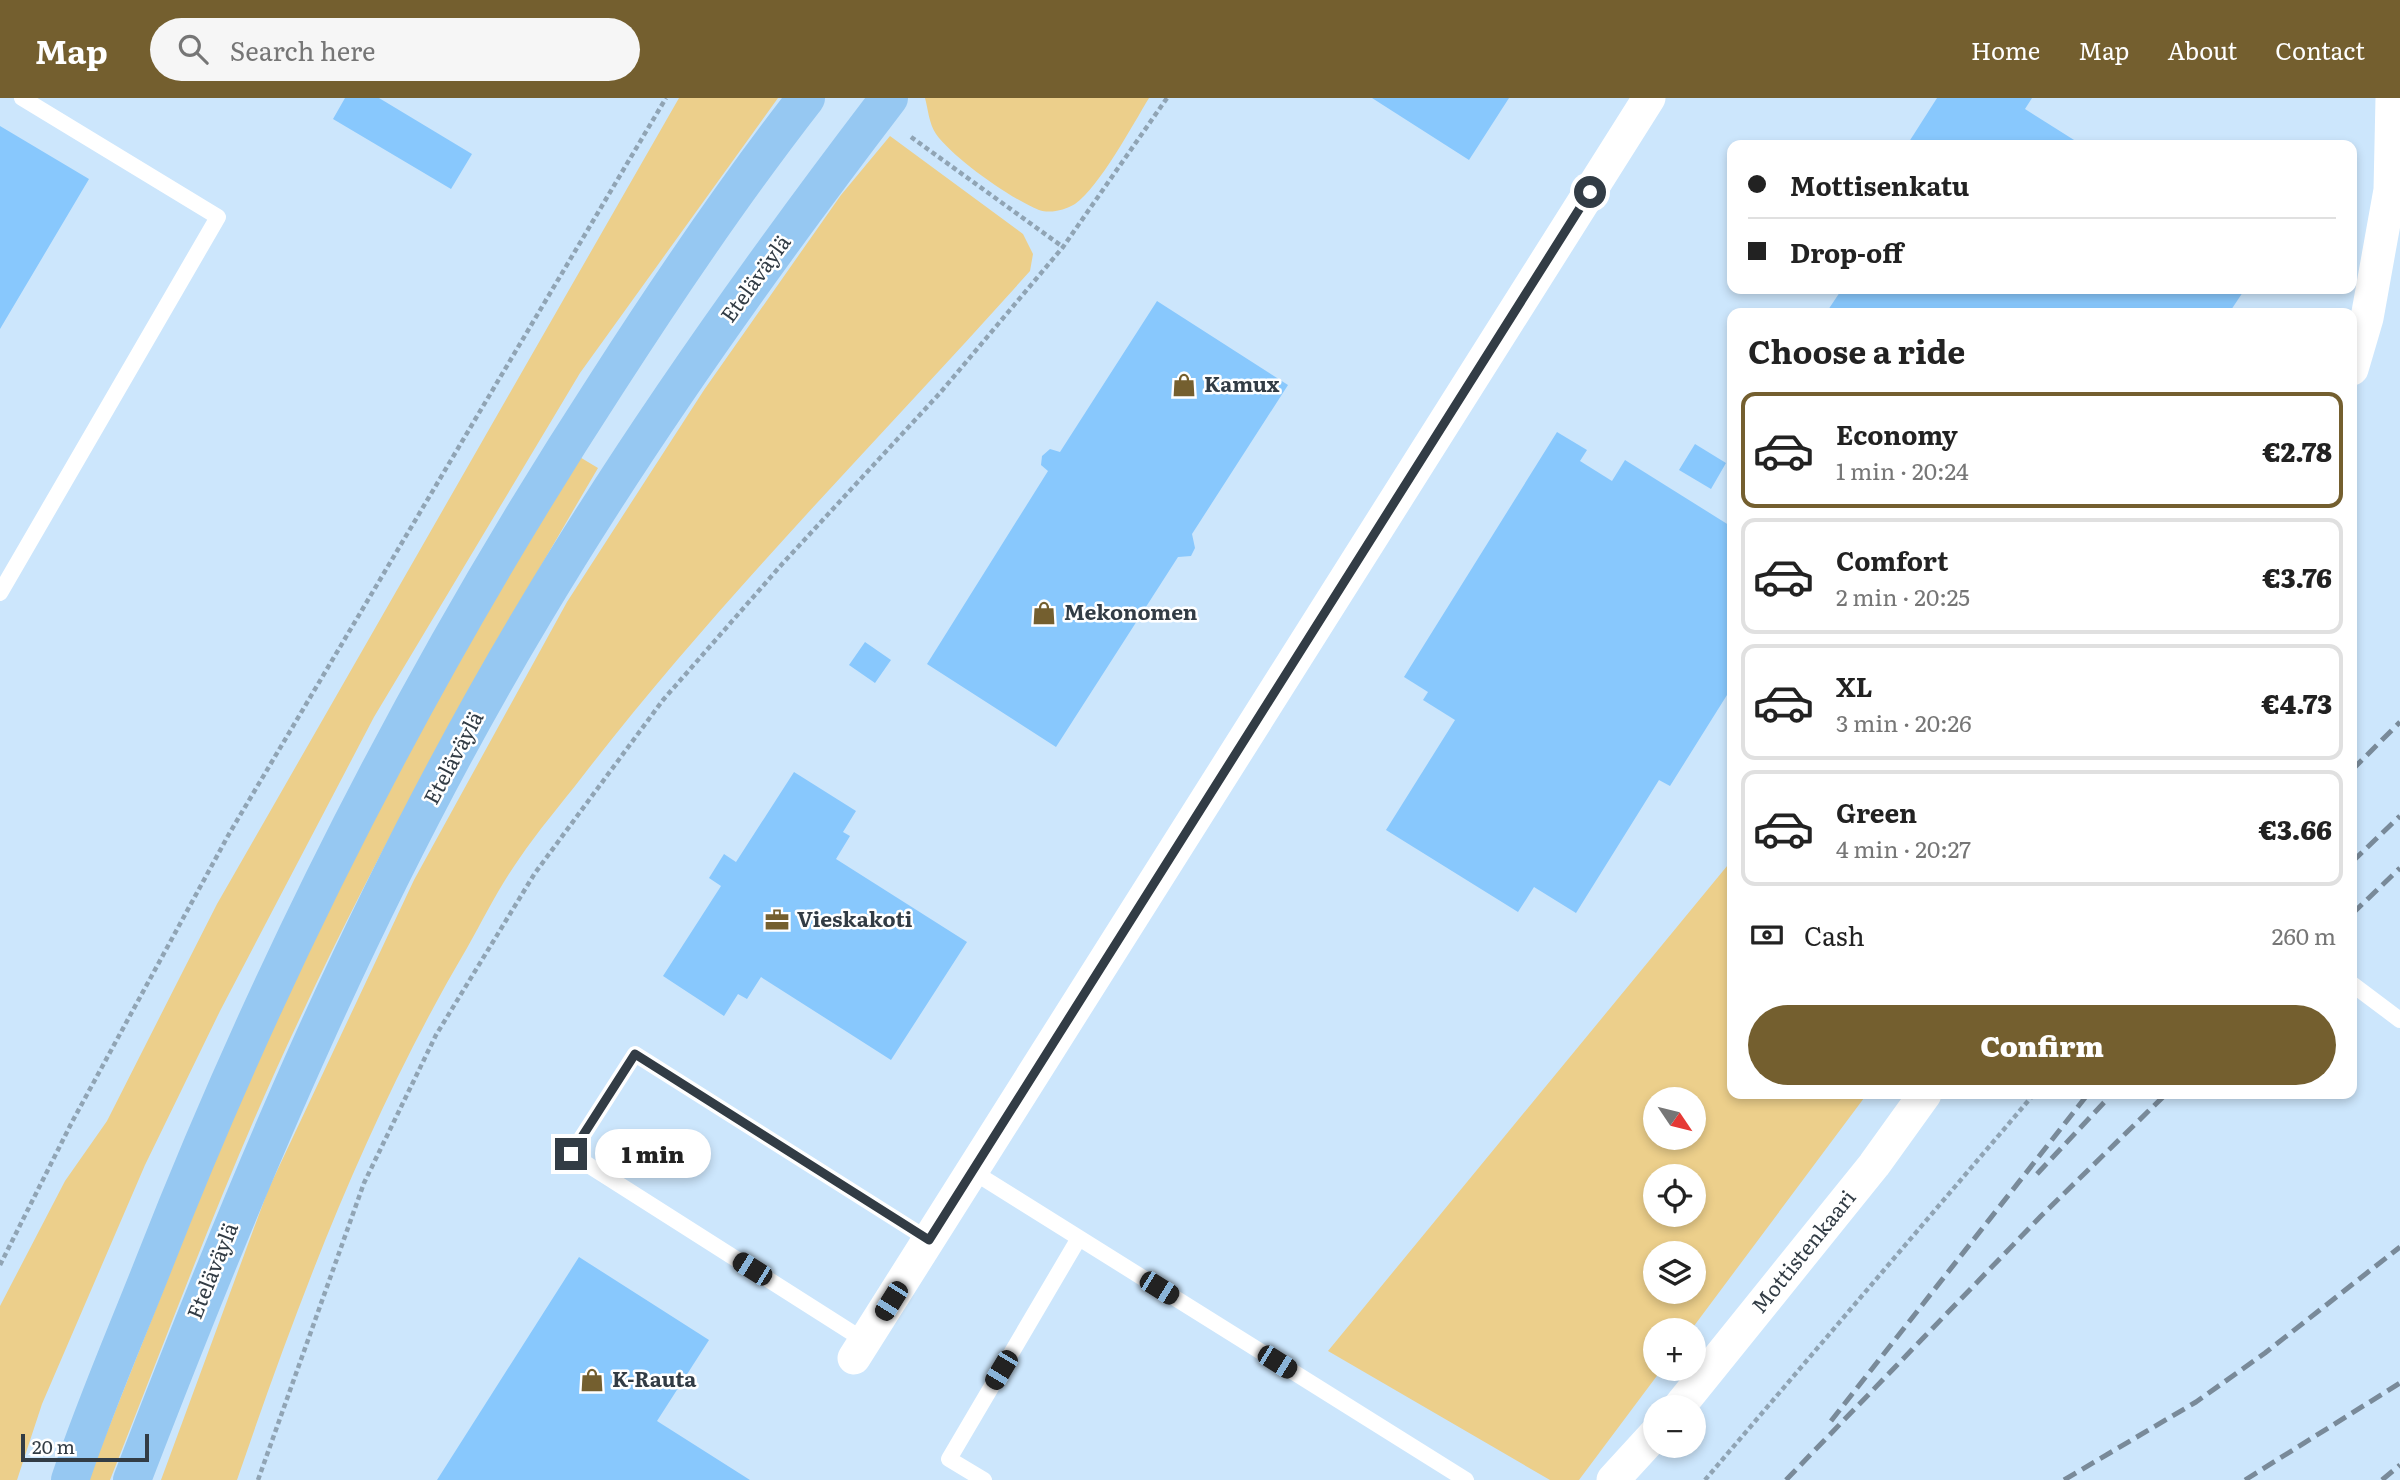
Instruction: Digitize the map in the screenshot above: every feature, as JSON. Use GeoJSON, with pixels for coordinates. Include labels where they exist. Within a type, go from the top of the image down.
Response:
{"type":"FeatureCollection","features":[{"type":"Feature","properties":{"kind":"highway"},"geometry":{"type":"LineString","coordinates":[[70,1480],[186,1183],[264,1002],[328,868],[421,691],[570,439],[727,202],[806,98]]}},
{"type":"Feature","properties":{"kind":"highway","name":"Eteläväylä"},"geometry":{"type":"LineString","coordinates":[[132,1480],[245,1192],[314,1033],[459,746],[532,616],[701,354],[889,98]]}},
{"type":"Feature","properties":{"kind":"street"},"geometry":{"type":"LineString","coordinates":[[860,1349],[1649,98]]}},
{"type":"Feature","properties":{"kind":"street"},"geometry":{"type":"LineString","coordinates":[[2357,352],[2367,318],[2390,190],[2392,98]]}},
{"type":"Feature","properties":{"kind":"street","name":"Mottistenkaari"},"geometry":{"type":"LineString","coordinates":[[1689,1395],[1874,1165],[1921,1099]]}},
{"type":"Feature","properties":{"kind":"street"},"geometry":{"type":"LineString","coordinates":[[1613,1480],[1643,1447]]}},
{"type":"Feature","properties":{"kind":"lane"},"geometry":{"type":"LineString","coordinates":[[0,593],[218,217],[22,98]]}},
{"type":"Feature","properties":{"kind":"lane"},"geometry":{"type":"LineString","coordinates":[[2357,988],[2400,1020]]}},
{"type":"Feature","properties":{"kind":"lane"},"geometry":{"type":"LineString","coordinates":[[860,1349],[571,1154],[635,1054],[929,1240]]}},
{"type":"Feature","properties":{"kind":"lane"},"geometry":{"type":"LineString","coordinates":[[972,1171],[1466,1480]]}},
{"type":"Feature","properties":{"kind":"lane"},"geometry":{"type":"LineString","coordinates":[[984,1480],[949,1459],[1079,1238]]}},
{"type":"Feature","properties":{"kind":"path"},"geometry":{"type":"LineString","coordinates":[[0,1265],[72,1122],[229,835],[666,98]]}},
{"type":"Feature","properties":{"kind":"path"},"geometry":{"type":"LineString","coordinates":[[257,1480],[364,1183],[436,1035],[535,873],[663,700],[783,563],[940,393],[1063,247],[1167,98]]}},
{"type":"Feature","properties":{"kind":"path"},"geometry":{"type":"LineString","coordinates":[[908,135],[1063,247]]}},
{"type":"Feature","properties":{"kind":"path"},"geometry":{"type":"LineString","coordinates":[[1705,1480],[2030,1099]]}},
{"type":"Feature","properties":{"kind":"shaded area"},"geometry":{"type":"Polygon","coordinates":[[[679,98],[778,98],[580,373],[374,717],[220,1011],[145,1165],[42,1404],[17,1480],[0,1480],[0,1306],[65,1181],[107,1121],[217,904],[679,98]]]}},
{"type":"Feature","properties":{"kind":"shaded area"},"geometry":{"type":"Polygon","coordinates":[[[925,98],[1149,98],[1095,184],[1075,204],[1048,212],[1013,197],[983,177],[944,144],[930,121],[925,98]]]}},
{"type":"Feature","properties":{"kind":"shaded area"},"geometry":{"type":"Polygon","coordinates":[[[890,136],[1023,234],[1033,254],[1030,271],[689,646],[526,849],[498,892],[431,1012],[367,1142],[311,1275],[237,1480],[161,1480],[268,1190],[414,880],[567,602],[704,390],[841,195],[890,136]]]}},
{"type":"Feature","properties":{"kind":"shaded area"},"geometry":{"type":"Polygon","coordinates":[[[578,456],[598,468],[480,672],[368,879],[299,1020],[248,1134],[110,1480],[88,1480],[274,1011],[438,696],[578,456]]]}},
{"type":"Feature","properties":{"kind":"shaded area"},"geometry":{"type":"Polygon","coordinates":[[[1727,866],[1727,1099],[1863,1099],[1700,1318],[1643,1318],[1643,1381],[1653,1381],[1579,1480],[1550,1480],[1328,1351],[1727,866]]]}},
{"type":"Feature","properties":{"kind":"building"},"geometry":{"type":"Polygon","coordinates":[[[345,98],[379,98],[472,154],[451,189],[333,119],[345,98]]]}},
{"type":"Feature","properties":{"kind":"building"},"geometry":{"type":"Polygon","coordinates":[[[1372,98],[1509,98],[1469,160],[1372,98]]]}},
{"type":"Feature","properties":{"kind":"building"},"geometry":{"type":"Polygon","coordinates":[[[1937,98],[2032,98],[2025,109],[2074,140],[1910,140],[1937,98]]]}},
{"type":"Feature","properties":{"kind":"building"},"geometry":{"type":"Polygon","coordinates":[[[0,126],[89,179],[0,329],[0,126]]]}},
{"type":"Feature","properties":{"kind":"building"},"geometry":{"type":"Polygon","coordinates":[[[1839,294],[2242,294],[2232,308],[1829,308],[1839,294]]]}},
{"type":"Feature","properties":{"kind":"building"},"geometry":{"type":"Polygon","coordinates":[[[1157,301],[1288,385],[1192,534],[1195,548],[1191,556],[1178,557],[1056,747],[927,664],[1048,471],[1041,465],[1042,456],[1050,449],[1060,452],[1157,301]]]}},
{"type":"Feature","properties":{"kind":"building"},"geometry":{"type":"Polygon","coordinates":[[[1557,432],[1587,450],[1580,461],[1612,481],[1625,460],[1727,524],[1727,695],[1670,786],[1659,780],[1576,913],[1534,887],[1518,912],[1386,830],[1455,720],[1423,700],[1428,692],[1404,677],[1557,432]]]}},
{"type":"Feature","properties":{"kind":"building"},"geometry":{"type":"Polygon","coordinates":[[[1695,444],[1726,463],[1711,489],[1679,470],[1695,444]]]}},
{"type":"Feature","properties":{"kind":"building"},"geometry":{"type":"Polygon","coordinates":[[[865,642],[891,660],[875,683],[849,665],[865,642]]]}},
{"type":"Feature","properties":{"kind":"building"},"geometry":{"type":"Polygon","coordinates":[[[794,772],[856,811],[843,832],[850,836],[836,859],[967,942],[891,1060],[761,977],[747,999],[738,994],[724,1016],[663,976],[721,886],[709,878],[724,854],[736,862],[794,772]]]}},
{"type":"Feature","properties":{"kind":"building","name":"K-Rauta"},"geometry":{"type":"Polygon","coordinates":[[[579,1257],[709,1340],[657,1421],[750,1480],[437,1480],[579,1257]]]}},
{"type":"Feature","properties":{"kind":"railway"},"geometry":{"type":"LineString","coordinates":[[2357,765],[2400,722]]}},
{"type":"Feature","properties":{"kind":"railway"},"geometry":{"type":"LineString","coordinates":[[2357,857],[2400,816]]}},
{"type":"Feature","properties":{"kind":"railway"},"geometry":{"type":"LineString","coordinates":[[2357,909],[2400,868]]}},
{"type":"Feature","properties":{"kind":"railway"},"geometry":{"type":"LineString","coordinates":[[1831,1421],[2084,1099]]}},
{"type":"Feature","properties":{"kind":"railway"},"geometry":{"type":"LineString","coordinates":[[2037,1174],[2107,1099]]}},
{"type":"Feature","properties":{"kind":"railway"},"geometry":{"type":"LineString","coordinates":[[1786,1480],[2041,1216],[2161,1099]]}},
{"type":"Feature","properties":{"kind":"railway"},"geometry":{"type":"LineString","coordinates":[[2064,1480],[2196,1402],[2265,1353],[2400,1247]]}},
{"type":"Feature","properties":{"kind":"railway"},"geometry":{"type":"LineString","coordinates":[[2245,1480],[2400,1383]]}},
{"type":"Feature","properties":{"kind":"railway"},"geometry":{"type":"LineString","coordinates":[[2382,1480],[2400,1465]]}},
{"type":"Feature","properties":{"kind":"place","name":"Kamux"},"geometry":{"type":"Point","coordinates":[1184,385]}},
{"type":"Feature","properties":{"kind":"place","name":"Mekonomen"},"geometry":{"type":"Point","coordinates":[1044,613]}},
{"type":"Feature","properties":{"kind":"place","name":"Vieskakoti"},"geometry":{"type":"Point","coordinates":[777,920]}},
{"type":"Feature","properties":{"kind":"place","name":"K-Rauta"},"geometry":{"type":"Point","coordinates":[592,1380]}},
{"type":"Feature","properties":{"kind":"route"},"geometry":{"type":"LineString","coordinates":[[571,1154],[635,1054],[929,1240],[1590,192]]}}]}
